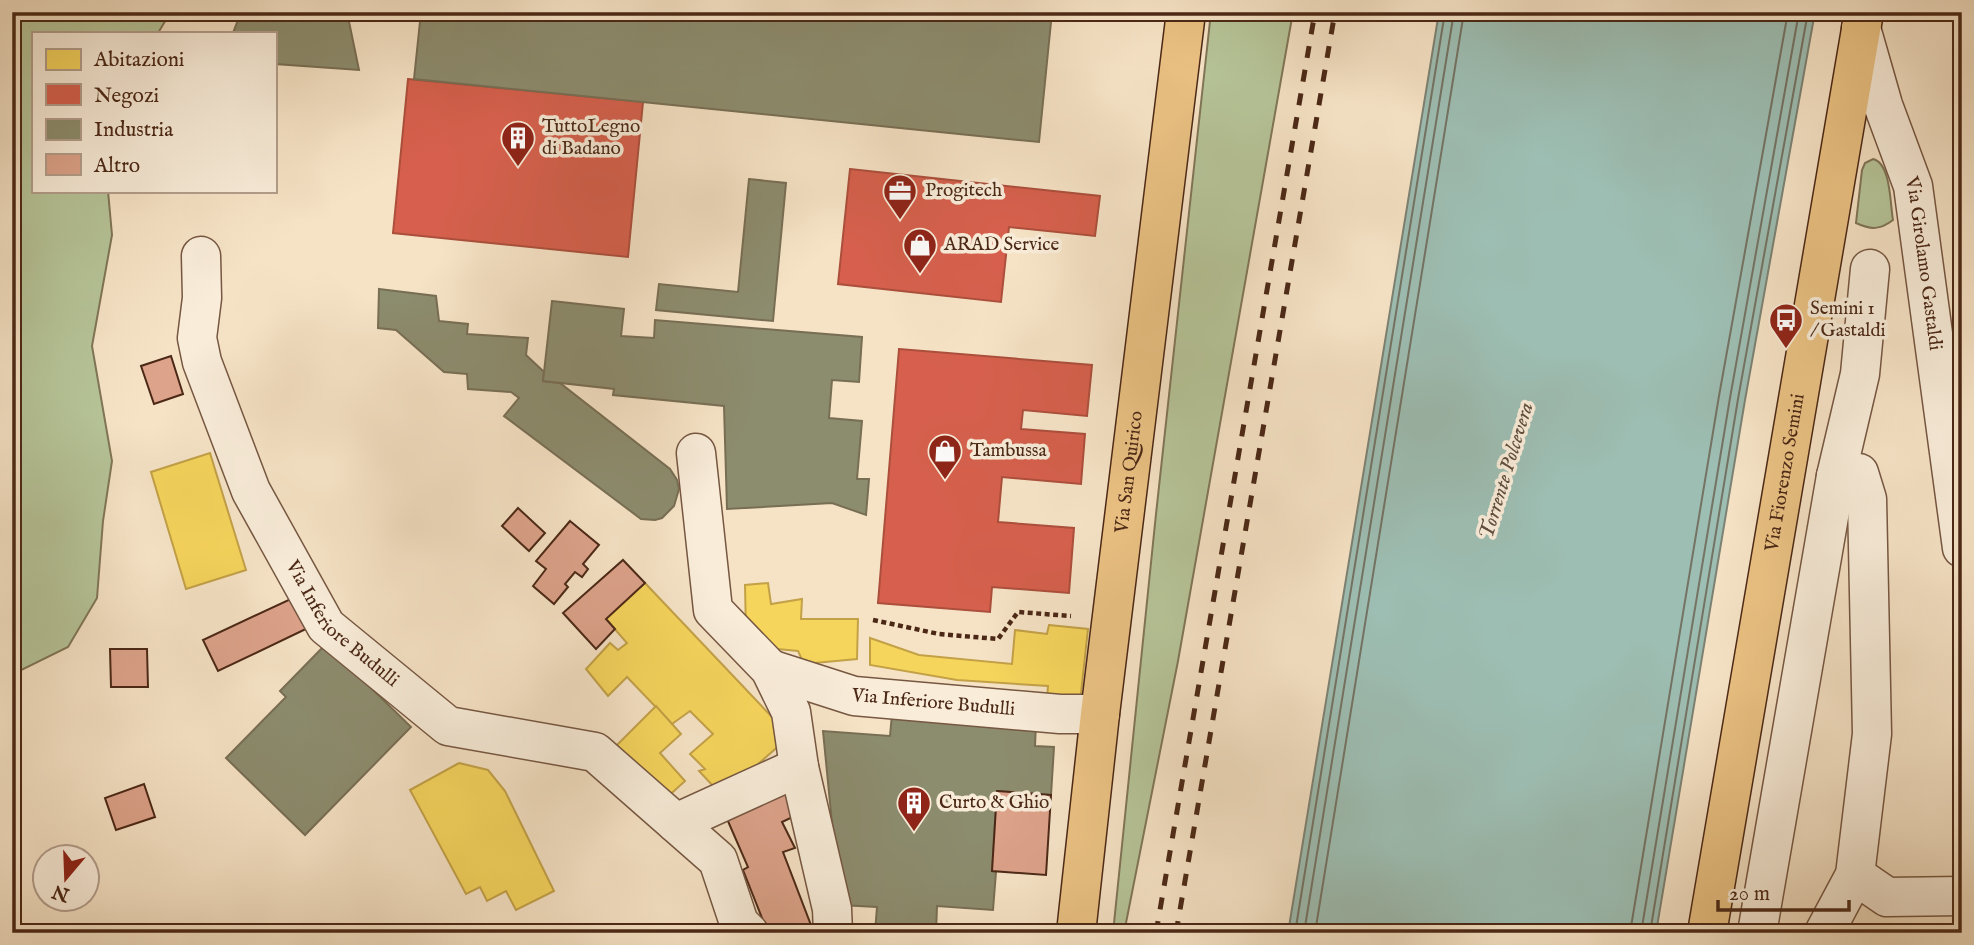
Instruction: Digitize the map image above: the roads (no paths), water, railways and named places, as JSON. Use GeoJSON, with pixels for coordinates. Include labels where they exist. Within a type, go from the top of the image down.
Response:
{"type":"FeatureCollection","features":[{"type":"Feature","properties":{"kind":"main road","name":"Via San Quirico"},"geometry":{"type":"LineString","coordinates":[[1076,933],[1185,12]]}},
{"type":"Feature","properties":{"kind":"main road","name":"Via Fiorenzo Semini"},"geometry":{"type":"LineString","coordinates":[[1707,933],[1818,296],[1863,20]]}},
{"type":"Feature","properties":{"kind":"street","name":"Via Girolamo Gastaldi"},"geometry":{"type":"LineString","coordinates":[[1863,20],[1883,105],[1913,186],[1962,548]]}},
{"type":"Feature","properties":{"kind":"street","name":"Via Inferiore Budulli"},"geometry":{"type":"LineString","coordinates":[[201,256],[202,298],[197,338],[202,362],[251,491],[326,626],[448,726],[595,752],[718,860],[739,923],[749,933]]}},
{"type":"Feature","properties":{"kind":"street"},"geometry":{"type":"LineString","coordinates":[[1818,296],[1870,269],[1925,288]]}},
{"type":"Feature","properties":{"kind":"street"},"geometry":{"type":"LineString","coordinates":[[1757,933],[1836,475],[1860,374],[1870,269]]}},
{"type":"Feature","properties":{"kind":"street","name":"Via Inferiore Budulli"},"geometry":{"type":"LineString","coordinates":[[696,453],[713,610],[770,669],[791,712],[799,767],[832,909],[833,933]]}},
{"type":"Feature","properties":{"kind":"street"},"geometry":{"type":"LineString","coordinates":[[1825,933],[1855,876],[1872,734],[1867,499],[1859,473],[1836,475]]}},
{"type":"Feature","properties":{"kind":"street","name":"Via Inferiore Budulli"},"geometry":{"type":"LineString","coordinates":[[770,669],[854,696],[1060,714],[1100,714]]}},
{"type":"Feature","properties":{"kind":"street"},"geometry":{"type":"LineString","coordinates":[[676,823],[799,767]]}},
{"type":"Feature","properties":{"kind":"street"},"geometry":{"type":"LineString","coordinates":[[1855,876],[1887,897],[1962,896]]}},
{"type":"Feature","properties":{"kind":"water","name":"Torrente Polcevera"},"geometry":{"type":"Polygon","coordinates":[[[1439,12],[1815,12],[1745,400],[1656,933],[1288,933],[1439,12]]]}},
{"type":"Feature","properties":{"kind":"railway"},"geometry":{"type":"LineString","coordinates":[[1156,933],[1315,12]]}},
{"type":"Feature","properties":{"kind":"railway"},"geometry":{"type":"LineString","coordinates":[[1176,933],[1335,12]]}},
{"type":"Feature","properties":{"kind":"place","name":"TuttoLegno di Badano"},"geometry":{"type":"Point","coordinates":[518,168]}},
{"type":"Feature","properties":{"kind":"place","name":"Progitech"},"geometry":{"type":"Point","coordinates":[900,221]}},
{"type":"Feature","properties":{"kind":"place","name":"ARAD Service"},"geometry":{"type":"Point","coordinates":[920,275]}},
{"type":"Feature","properties":{"kind":"place","name":"Semini 1 / Gastaldi"},"geometry":{"type":"Point","coordinates":[1786,350]}},
{"type":"Feature","properties":{"kind":"place","name":"Tambussa"},"geometry":{"type":"Point","coordinates":[945,481]}},
{"type":"Feature","properties":{"kind":"place","name":"Curto & Ghio"},"geometry":{"type":"Point","coordinates":[914,833]}}]}
